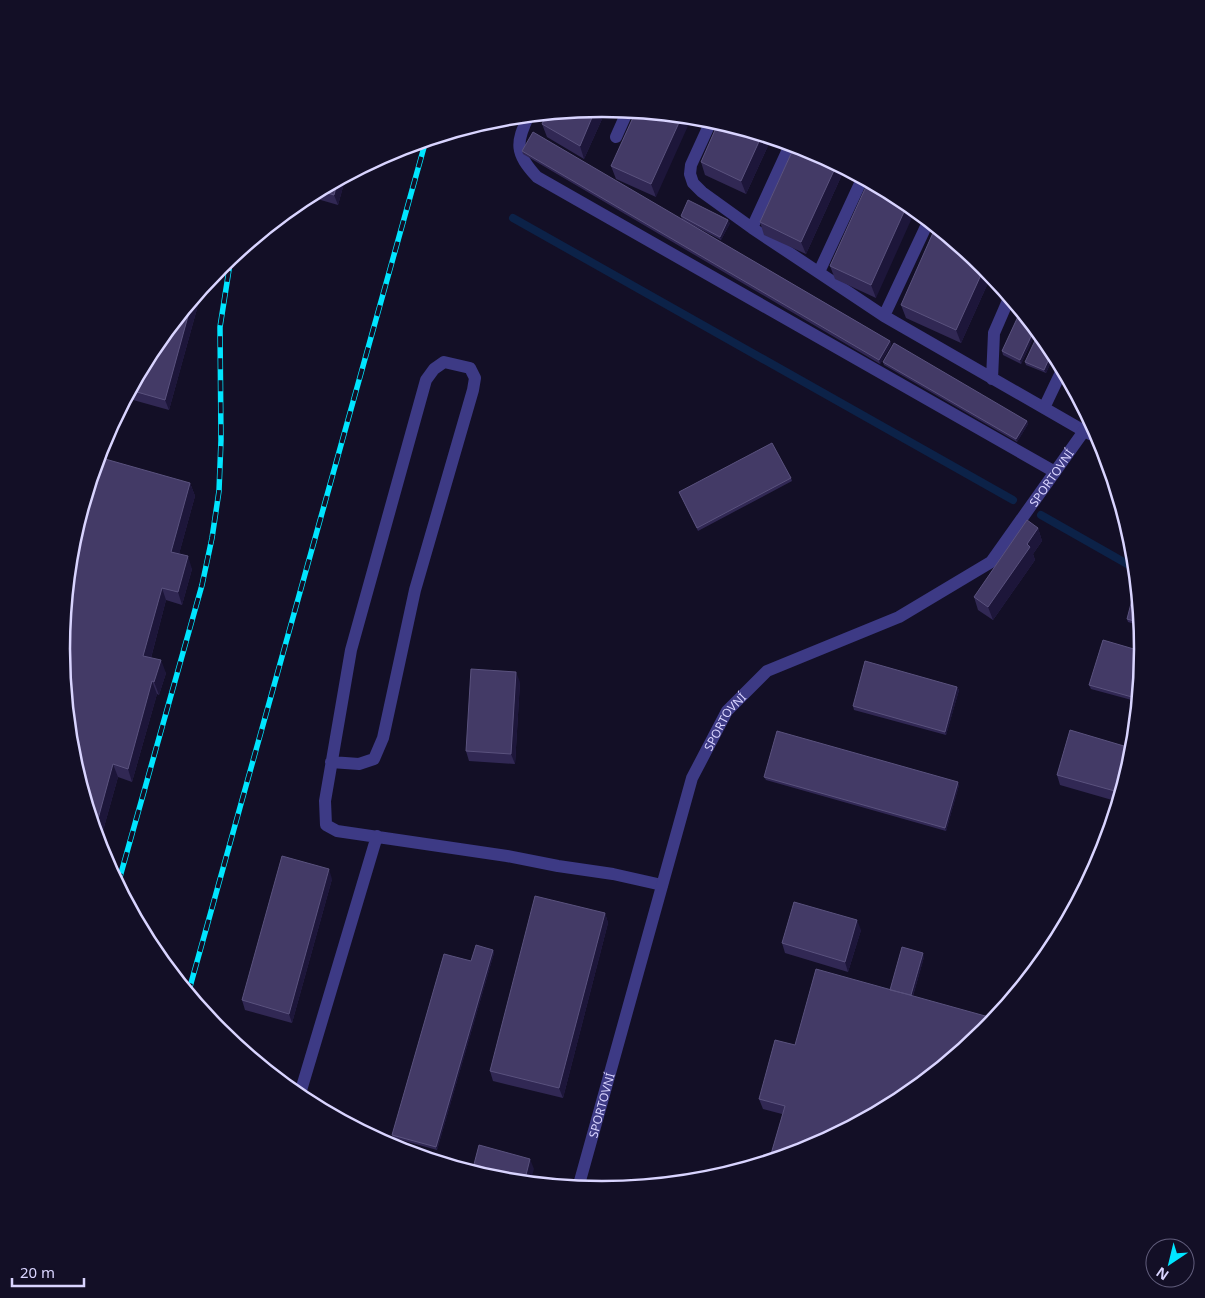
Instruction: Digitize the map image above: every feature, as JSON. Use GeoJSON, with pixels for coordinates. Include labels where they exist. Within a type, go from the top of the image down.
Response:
{"type":"FeatureCollection","features":[{"type":"Feature","properties":{"kind":"street"},"geometry":{"type":"LineString","coordinates":[[616,137],[625,118]]}},
{"type":"Feature","properties":{"kind":"street"},"geometry":{"type":"LineString","coordinates":[[526,122],[520,134],[518,149],[526,165],[537,177],[1055,472]]}},
{"type":"Feature","properties":{"kind":"street"},"geometry":{"type":"LineString","coordinates":[[708,127],[691,165],[690,174],[693,183],[702,192],[752,228],[884,316],[1089,433]]}},
{"type":"Feature","properties":{"kind":"street"},"geometry":{"type":"LineString","coordinates":[[752,228],[788,150]]}},
{"type":"Feature","properties":{"kind":"street"},"geometry":{"type":"LineString","coordinates":[[819,272],[860,183]]}},
{"type":"Feature","properties":{"kind":"street"},"geometry":{"type":"LineString","coordinates":[[884,316],[926,226]]}},
{"type":"Feature","properties":{"kind":"street"},"geometry":{"type":"LineString","coordinates":[[992,379],[994,333],[1007,303]]}},
{"type":"Feature","properties":{"kind":"street"},"geometry":{"type":"LineString","coordinates":[[331,762],[359,764],[374,759],[383,738],[415,590],[475,378],[470,368],[444,362],[434,368],[426,380],[351,650],[331,762],[325,801],[326,825],[337,831],[507,856],[614,874],[662,885]]}},
{"type":"Feature","properties":{"kind":"street"},"geometry":{"type":"LineString","coordinates":[[1044,408],[1059,376]]}},
{"type":"Feature","properties":{"kind":"street","name":"SPORTOVNÍ"},"geometry":{"type":"LineString","coordinates":[[580,1181],[692,778],[727,711],[767,671],[899,617],[991,562],[1086,427]]}},
{"type":"Feature","properties":{"kind":"street"},"geometry":{"type":"LineString","coordinates":[[302,1088],[377,836]]}},
{"type":"Feature","properties":{"kind":"building"},"geometry":{"type":"Polygon","coordinates":[[[592,117],[580,146],[542,124],[544,120],[592,117]]]}},
{"type":"Feature","properties":{"kind":"building"},"geometry":{"type":"Polygon","coordinates":[[[633,118],[679,122],[651,184],[611,166],[633,118]]]}},
{"type":"Feature","properties":{"kind":"building"},"geometry":{"type":"Polygon","coordinates":[[[715,129],[759,141],[741,181],[701,162],[715,129]]]}},
{"type":"Feature","properties":{"kind":"building"},"geometry":{"type":"Polygon","coordinates":[[[533,132],[890,341],[879,360],[522,151],[533,132]]]}},
{"type":"Feature","properties":{"kind":"building"},"geometry":{"type":"Polygon","coordinates":[[[792,152],[834,169],[801,242],[760,222],[792,152]]]}},
{"type":"Feature","properties":{"kind":"building"},"geometry":{"type":"Polygon","coordinates":[[[866,186],[905,211],[871,285],[830,266],[866,186]]]}},
{"type":"Feature","properties":{"kind":"building"},"geometry":{"type":"Polygon","coordinates":[[[336,188],[334,195],[328,193],[336,188]]]}},
{"type":"Feature","properties":{"kind":"building"},"geometry":{"type":"Polygon","coordinates":[[[688,200],[728,220],[720,237],[681,216],[688,200]]]}},
{"type":"Feature","properties":{"kind":"building"},"geometry":{"type":"Polygon","coordinates":[[[933,232],[981,274],[956,330],[901,305],[933,232]]]}},
{"type":"Feature","properties":{"kind":"building"},"geometry":{"type":"Polygon","coordinates":[[[188,315],[165,400],[136,392],[160,353],[188,315]]]}},
{"type":"Feature","properties":{"kind":"building"},"geometry":{"type":"Polygon","coordinates":[[[1018,316],[1032,335],[1020,360],[1002,351],[1018,316]]]}},
{"type":"Feature","properties":{"kind":"building"},"geometry":{"type":"Polygon","coordinates":[[[1035,340],[1049,359],[1044,370],[1025,362],[1035,340]]]}},
{"type":"Feature","properties":{"kind":"building"},"geometry":{"type":"Polygon","coordinates":[[[894,343],[1027,421],[1016,439],[883,362],[894,343]]]}},
{"type":"Feature","properties":{"kind":"building"},"geometry":{"type":"Polygon","coordinates":[[[772,443],[791,478],[697,528],[679,492],[772,443]]]}},
{"type":"Feature","properties":{"kind":"building"},"geometry":{"type":"Polygon","coordinates":[[[105,459],[190,483],[171,552],[188,556],[178,592],[162,588],[143,656],[161,660],[154,682],[152,681],[128,769],[113,764],[98,820],[80,753],[71,684],[70,649],[71,614],[80,545],[88,511],[105,459]]]}},
{"type":"Feature","properties":{"kind":"building"},"geometry":{"type":"Polygon","coordinates":[[[1027,520],[1038,528],[1027,544],[1030,547],[988,607],[974,597],[1027,520]]]}},
{"type":"Feature","properties":{"kind":"building"},"geometry":{"type":"Polygon","coordinates":[[[1132,599],[1134,621],[1127,619],[1132,599]]]}},
{"type":"Feature","properties":{"kind":"building"},"geometry":{"type":"Polygon","coordinates":[[[1103,640],[1135,649],[1132,697],[1089,685],[1103,640]]]}},
{"type":"Feature","properties":{"kind":"building"},"geometry":{"type":"Polygon","coordinates":[[[865,661],[957,687],[945,732],[853,706],[865,661]]]}},
{"type":"Feature","properties":{"kind":"building"},"geometry":{"type":"Polygon","coordinates":[[[471,669],[516,672],[511,754],[466,751],[471,669]]]}},
{"type":"Feature","properties":{"kind":"building"},"geometry":{"type":"Polygon","coordinates":[[[1070,730],[1126,747],[1116,791],[1057,775],[1070,730]]]}},
{"type":"Feature","properties":{"kind":"building"},"geometry":{"type":"Polygon","coordinates":[[[777,731],[958,782],[945,828],[764,777],[777,731]]]}},
{"type":"Feature","properties":{"kind":"building"},"geometry":{"type":"Polygon","coordinates":[[[282,856],[329,869],[289,1014],[242,1000],[282,856]]]}},
{"type":"Feature","properties":{"kind":"building"},"geometry":{"type":"Polygon","coordinates":[[[535,896],[605,913],[559,1088],[490,1071],[535,896]]]}},
{"type":"Feature","properties":{"kind":"building"},"geometry":{"type":"Polygon","coordinates":[[[794,902],[857,920],[845,962],[782,943],[794,902]]]}},
{"type":"Feature","properties":{"kind":"building"},"geometry":{"type":"Polygon","coordinates":[[[476,945],[493,950],[436,1147],[392,1135],[444,954],[471,961],[476,945]]]}},
{"type":"Feature","properties":{"kind":"building"},"geometry":{"type":"Polygon","coordinates":[[[902,947],[923,953],[911,995],[890,990],[902,947]]]}},
{"type":"Feature","properties":{"kind":"building"},"geometry":{"type":"Polygon","coordinates":[[[816,969],[988,1017],[954,1049],[898,1092],[838,1127],[771,1154],[785,1106],[759,1099],[775,1040],[795,1045],[816,969]]]}},
{"type":"Feature","properties":{"kind":"building"},"geometry":{"type":"Polygon","coordinates":[[[479,1145],[530,1159],[526,1176],[474,1165],[479,1145]]]}},
{"type":"Feature","properties":{"kind":"waterway"},"geometry":{"type":"LineString","coordinates":[[513,218],[1013,500]]}},
{"type":"Feature","properties":{"kind":"waterway"},"geometry":{"type":"LineString","coordinates":[[1041,515],[1128,564]]}},
{"type":"Feature","properties":{"kind":"railway"},"geometry":{"type":"LineString","coordinates":[[190,986],[424,148]]}},
{"type":"Feature","properties":{"kind":"railway"},"geometry":{"type":"LineString","coordinates":[[121,875],[202,585],[212,538],[219,491],[221,440],[220,327],[229,269]]}}]}
